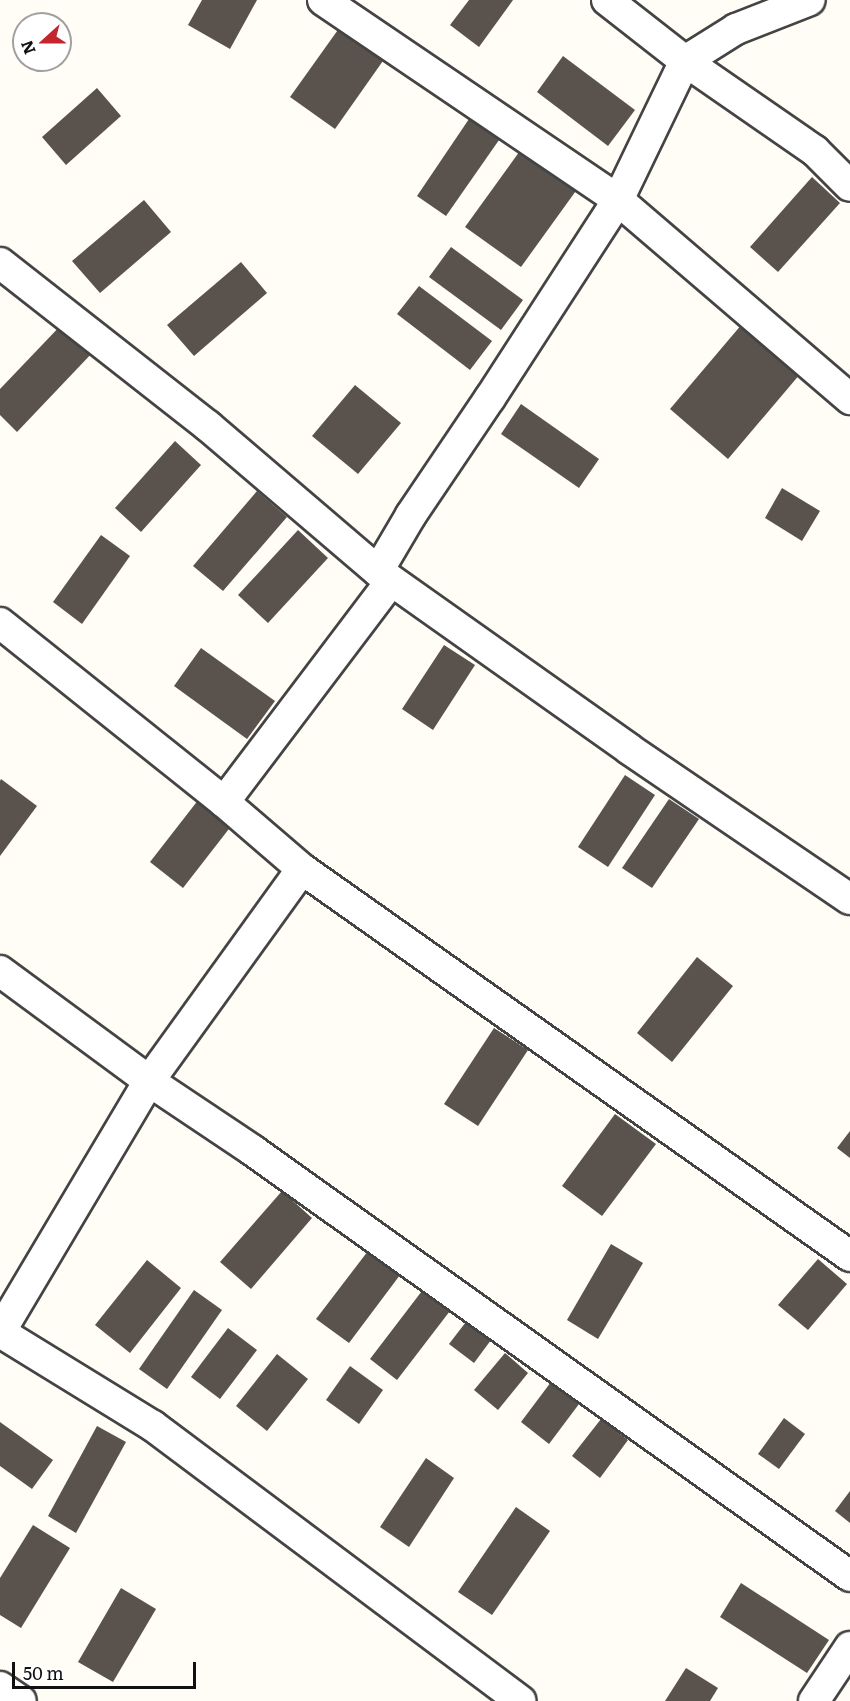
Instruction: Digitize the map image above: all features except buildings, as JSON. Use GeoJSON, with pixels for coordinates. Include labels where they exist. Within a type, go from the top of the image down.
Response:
{"type":"FeatureCollection","features":[{"type":"Feature","properties":{"kind":"street"},"geometry":{"type":"LineString","coordinates":[[323,0],[618,200],[850,399]]}},
{"type":"Feature","properties":{"kind":"street"},"geometry":{"type":"LineString","coordinates":[[224,802],[384,576],[411,514],[490,398],[618,200],[685,61],[736,29],[810,0]]}},
{"type":"Feature","properties":{"kind":"street"},"geometry":{"type":"LineString","coordinates":[[623,6],[685,61],[815,151],[850,186]]}},
{"type":"Feature","properties":{"kind":"street"},"geometry":{"type":"LineString","coordinates":[[0,263],[208,426],[384,576],[629,749],[850,899]]}},
{"type":"Feature","properties":{"kind":"street"},"geometry":{"type":"LineString","coordinates":[[0,623],[224,802],[302,868],[850,1256]]}},
{"type":"Feature","properties":{"kind":"street"},"geometry":{"type":"LineString","coordinates":[[302,868],[149,1081],[0,1332],[153,1426],[520,1701]]}},
{"type":"Feature","properties":{"kind":"street"},"geometry":{"type":"LineString","coordinates":[[0,971],[149,1081],[252,1150],[850,1576]]}},
{"type":"Feature","properties":{"kind":"street"},"geometry":{"type":"LineString","coordinates":[[814,1701],[850,1647]]}},
{"type":"Feature","properties":{"kind":"street"},"geometry":{"type":"LineString","coordinates":[[0,1687],[21,1701]]}}]}
